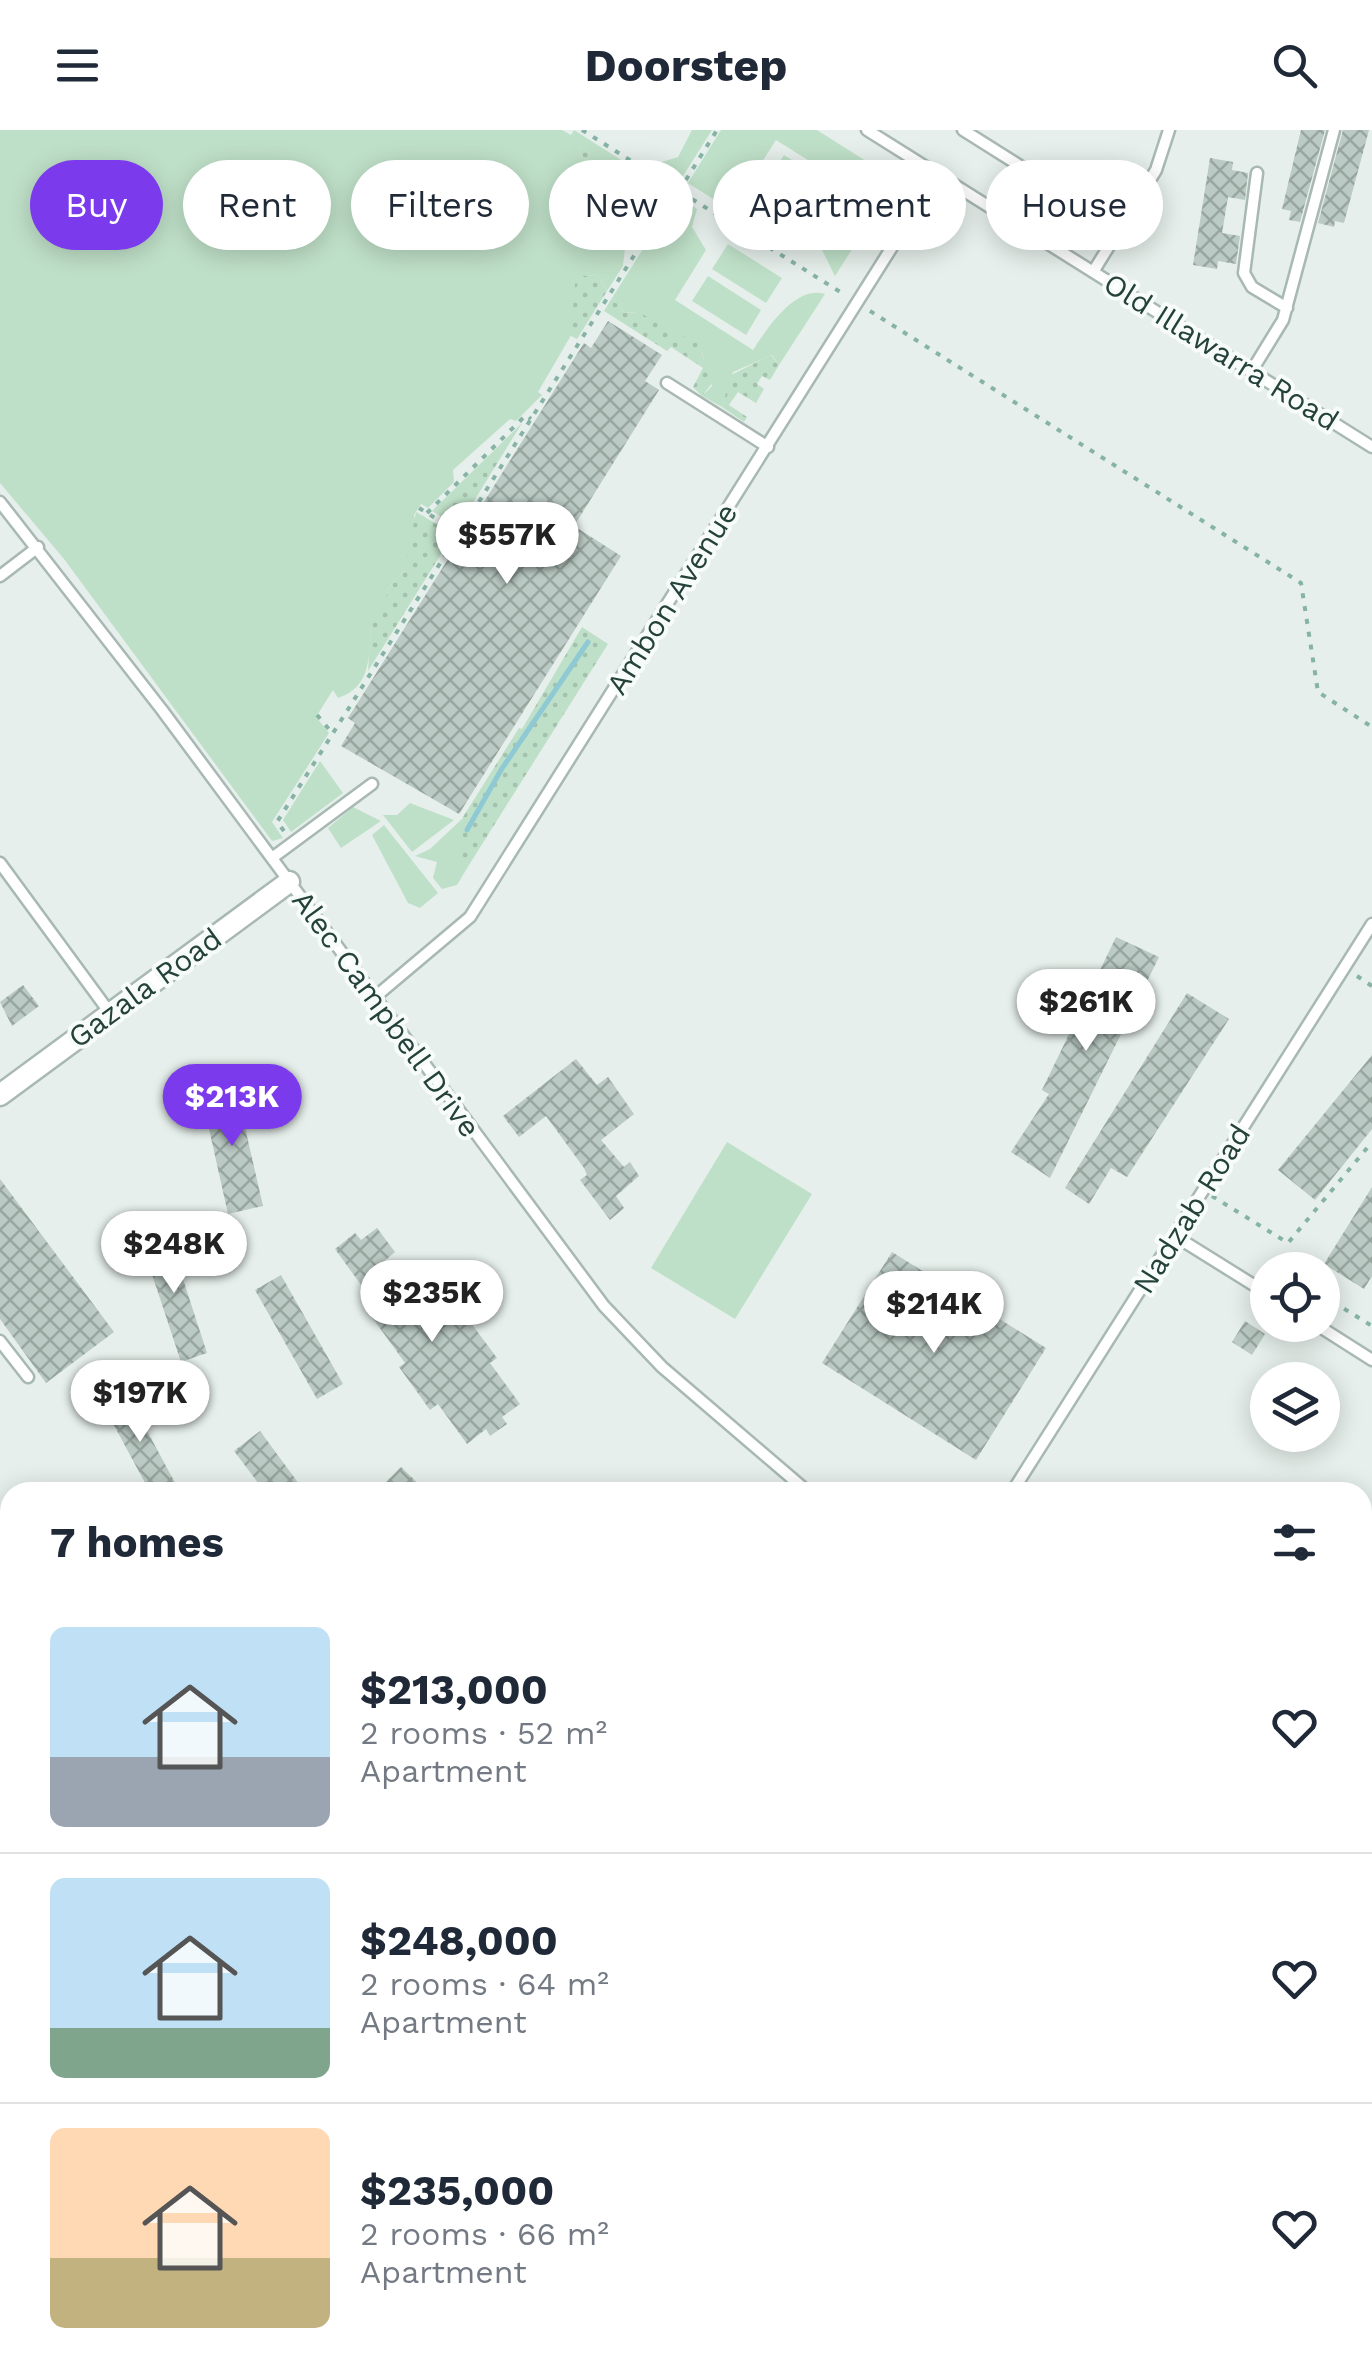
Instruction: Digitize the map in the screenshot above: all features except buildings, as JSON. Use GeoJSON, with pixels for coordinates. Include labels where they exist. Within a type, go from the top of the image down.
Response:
{"type":"FeatureCollection","features":[{"type":"Feature","properties":{"kind":"street","name":"Gazala Road"},"geometry":{"type":"LineString","coordinates":[[0,1095],[289,882]]}},
{"type":"Feature","properties":{"kind":"lane","name":"Old Illawarra Road"},"geometry":{"type":"LineString","coordinates":[[867,130],[915,160]]}},
{"type":"Feature","properties":{"kind":"lane"},"geometry":{"type":"LineString","coordinates":[[962,130],[1010,160]]}},
{"type":"Feature","properties":{"kind":"lane"},"geometry":{"type":"LineString","coordinates":[[1159,160],[1169,130]]}},
{"type":"Feature","properties":{"kind":"lane"},"geometry":{"type":"LineString","coordinates":[[1251,372],[1287,308],[1334,130]]}},
{"type":"Feature","properties":{"kind":"lane"},"geometry":{"type":"LineString","coordinates":[[1258,173],[1244,274],[1252,287],[1287,308]]}},
{"type":"Feature","properties":{"kind":"lane","name":"Old Illawarra Road"},"geometry":{"type":"LineString","coordinates":[[966,192],[1372,448]]}},
{"type":"Feature","properties":{"kind":"lane","name":"Ambon Avenue"},"geometry":{"type":"LineString","coordinates":[[375,997],[470,917],[891,250]]}},
{"type":"Feature","properties":{"kind":"lane"},"geometry":{"type":"LineString","coordinates":[[1094,272],[1107,250]]}},
{"type":"Feature","properties":{"kind":"lane"},"geometry":{"type":"LineString","coordinates":[[667,383],[768,447]]}},
{"type":"Feature","properties":{"kind":"lane","name":"Alec Campbell Drive"},"geometry":{"type":"LineString","coordinates":[[0,502],[272,858],[604,1306],[662,1367],[796,1482]]}},
{"type":"Feature","properties":{"kind":"lane"},"geometry":{"type":"LineString","coordinates":[[0,576],[38,547]]}},
{"type":"Feature","properties":{"kind":"lane"},"geometry":{"type":"LineString","coordinates":[[272,858],[372,784]]}},
{"type":"Feature","properties":{"kind":"lane"},"geometry":{"type":"LineString","coordinates":[[0,864],[111,1014]]}},
{"type":"Feature","properties":{"kind":"lane","name":"Nadzab Road"},"geometry":{"type":"LineString","coordinates":[[1018,1482],[1372,924]]}},
{"type":"Feature","properties":{"kind":"lane"},"geometry":{"type":"LineString","coordinates":[[1175,1236],[1250,1283]]}},
{"type":"Feature","properties":{"kind":"lane"},"geometry":{"type":"LineString","coordinates":[[1340,1340],[1372,1360]]}},
{"type":"Feature","properties":{"kind":"lane"},"geometry":{"type":"LineString","coordinates":[[0,1341],[28,1377]]}},
{"type":"Feature","properties":{"kind":"path"},"geometry":{"type":"LineString","coordinates":[[582,130],[630,160]]}},
{"type":"Feature","properties":{"kind":"path"},"geometry":{"type":"LineString","coordinates":[[693,167],[717,130]]}},
{"type":"Feature","properties":{"kind":"path"},"geometry":{"type":"LineString","coordinates":[[693,200],[1301,583],[1318,692],[1372,727]]}},
{"type":"Feature","properties":{"kind":"path"},"geometry":{"type":"LineString","coordinates":[[293,843],[277,822],[640,250]]}},
{"type":"Feature","properties":{"kind":"path"},"geometry":{"type":"LineString","coordinates":[[427,513],[526,416],[532,418]]}},
{"type":"Feature","properties":{"kind":"path"},"geometry":{"type":"LineString","coordinates":[[419,508],[459,533]]}},
{"type":"Feature","properties":{"kind":"path"},"geometry":{"type":"LineString","coordinates":[[317,715],[333,734]]}},
{"type":"Feature","properties":{"kind":"path"},"geometry":{"type":"LineString","coordinates":[[1353,973],[1372,986]]}},
{"type":"Feature","properties":{"kind":"path"},"geometry":{"type":"LineString","coordinates":[[1212,1196],[1288,1243],[1372,1142]]}},
{"type":"Feature","properties":{"kind":"path"},"geometry":{"type":"LineString","coordinates":[[1340,1307],[1372,1326]]}},
{"type":"Feature","properties":{"kind":"green space"},"geometry":{"type":"Polygon","coordinates":[[[0,130],[562,130],[571,135],[574,130],[621,160],[601,160],[580,147],[579,153],[586,160],[549,160],[549,250],[625,250],[623,266],[607,291],[598,275],[584,276],[576,283],[573,332],[538,392],[542,395],[516,421],[510,419],[453,470],[454,482],[428,508],[421,504],[414,515],[416,525],[404,571],[389,587],[383,613],[371,625],[363,678],[338,698],[333,690],[316,717],[329,733],[272,822],[283,838],[272,841],[64,559],[0,483],[0,130]]]}},
{"type":"Feature","properties":{"kind":"green space"},"geometry":{"type":"Polygon","coordinates":[[[692,130],[712,130],[693,160],[668,160],[678,157],[692,130]]]}},
{"type":"Feature","properties":{"kind":"green space"},"geometry":{"type":"Polygon","coordinates":[[[721,130],[817,130],[864,160],[808,160],[776,140],[763,160],[713,160],[713,199],[693,186],[693,175],[721,130]]]}},
{"type":"Feature","properties":{"kind":"green space"},"geometry":{"type":"Polygon","coordinates":[[[580,147],[601,160],[586,160],[579,153],[580,147]]]}},
{"type":"Feature","properties":{"kind":"green space"},"geometry":{"type":"Polygon","coordinates":[[[693,229],[706,250],[675,300],[753,350],[793,302],[814,293],[825,294],[779,365],[772,355],[733,372],[722,407],[702,396],[712,386],[702,353],[634,312],[625,313],[612,298],[642,250],[693,250],[693,229]]]}},
{"type":"Feature","properties":{"kind":"green space"},"geometry":{"type":"Polygon","coordinates":[[[724,250],[738,250],[782,278],[766,303],[712,269],[724,250]]]}},
{"type":"Feature","properties":{"kind":"green space"},"geometry":{"type":"Polygon","coordinates":[[[822,250],[852,250],[835,276],[822,250]]]}},
{"type":"Feature","properties":{"kind":"green space"},"geometry":{"type":"Polygon","coordinates":[[[598,275],[607,291],[577,339],[571,336],[575,284],[582,276],[598,275]]]}},
{"type":"Feature","properties":{"kind":"green space"},"geometry":{"type":"Polygon","coordinates":[[[708,276],[761,310],[746,335],[692,301],[708,276]]]}},
{"type":"Feature","properties":{"kind":"green space"},"geometry":{"type":"Polygon","coordinates":[[[612,298],[625,313],[638,312],[698,344],[713,382],[702,396],[693,387],[703,368],[671,347],[667,351],[604,311],[612,298]]]}},
{"type":"Feature","properties":{"kind":"green space"},"geometry":{"type":"Polygon","coordinates":[[[771,355],[779,365],[770,380],[762,376],[757,384],[764,389],[756,403],[738,392],[729,405],[747,417],[744,422],[722,407],[731,375],[771,355]]]}},
{"type":"Feature","properties":{"kind":"green space"},"geometry":{"type":"Polygon","coordinates":[[[522,423],[458,527],[432,511],[522,423]]]}},
{"type":"Feature","properties":{"kind":"green space"},"geometry":{"type":"Polygon","coordinates":[[[416,512],[440,526],[435,535],[448,543],[368,671],[371,624],[382,613],[389,587],[404,571],[416,512]]]}},
{"type":"Feature","properties":{"kind":"green space"},"geometry":{"type":"Polygon","coordinates":[[[582,627],[608,644],[469,865],[462,860],[463,817],[519,728],[522,729],[582,627]]]}},
{"type":"Feature","properties":{"kind":"green space"},"geometry":{"type":"Polygon","coordinates":[[[320,761],[343,793],[291,832],[283,820],[320,761]]]}},
{"type":"Feature","properties":{"kind":"green space"},"geometry":{"type":"Polygon","coordinates":[[[410,803],[454,820],[412,852],[383,815],[397,815],[410,803]]]}},
{"type":"Feature","properties":{"kind":"green space"},"geometry":{"type":"Polygon","coordinates":[[[353,807],[381,821],[341,848],[328,828],[353,807]]]}},
{"type":"Feature","properties":{"kind":"green space"},"geometry":{"type":"Polygon","coordinates":[[[464,817],[464,861],[469,865],[457,885],[442,889],[433,878],[437,862],[415,856],[430,849],[464,817]]]}},
{"type":"Feature","properties":{"kind":"green space"},"geometry":{"type":"Polygon","coordinates":[[[384,825],[438,893],[420,908],[408,903],[372,835],[384,825]]]}},
{"type":"Feature","properties":{"kind":"green space"},"geometry":{"type":"Polygon","coordinates":[[[727,1142],[812,1194],[735,1319],[651,1268],[727,1142]]]}},
{"type":"Feature","properties":{"kind":"waterway"},"geometry":{"type":"LineString","coordinates":[[467,830],[501,770],[588,642]]}}]}
